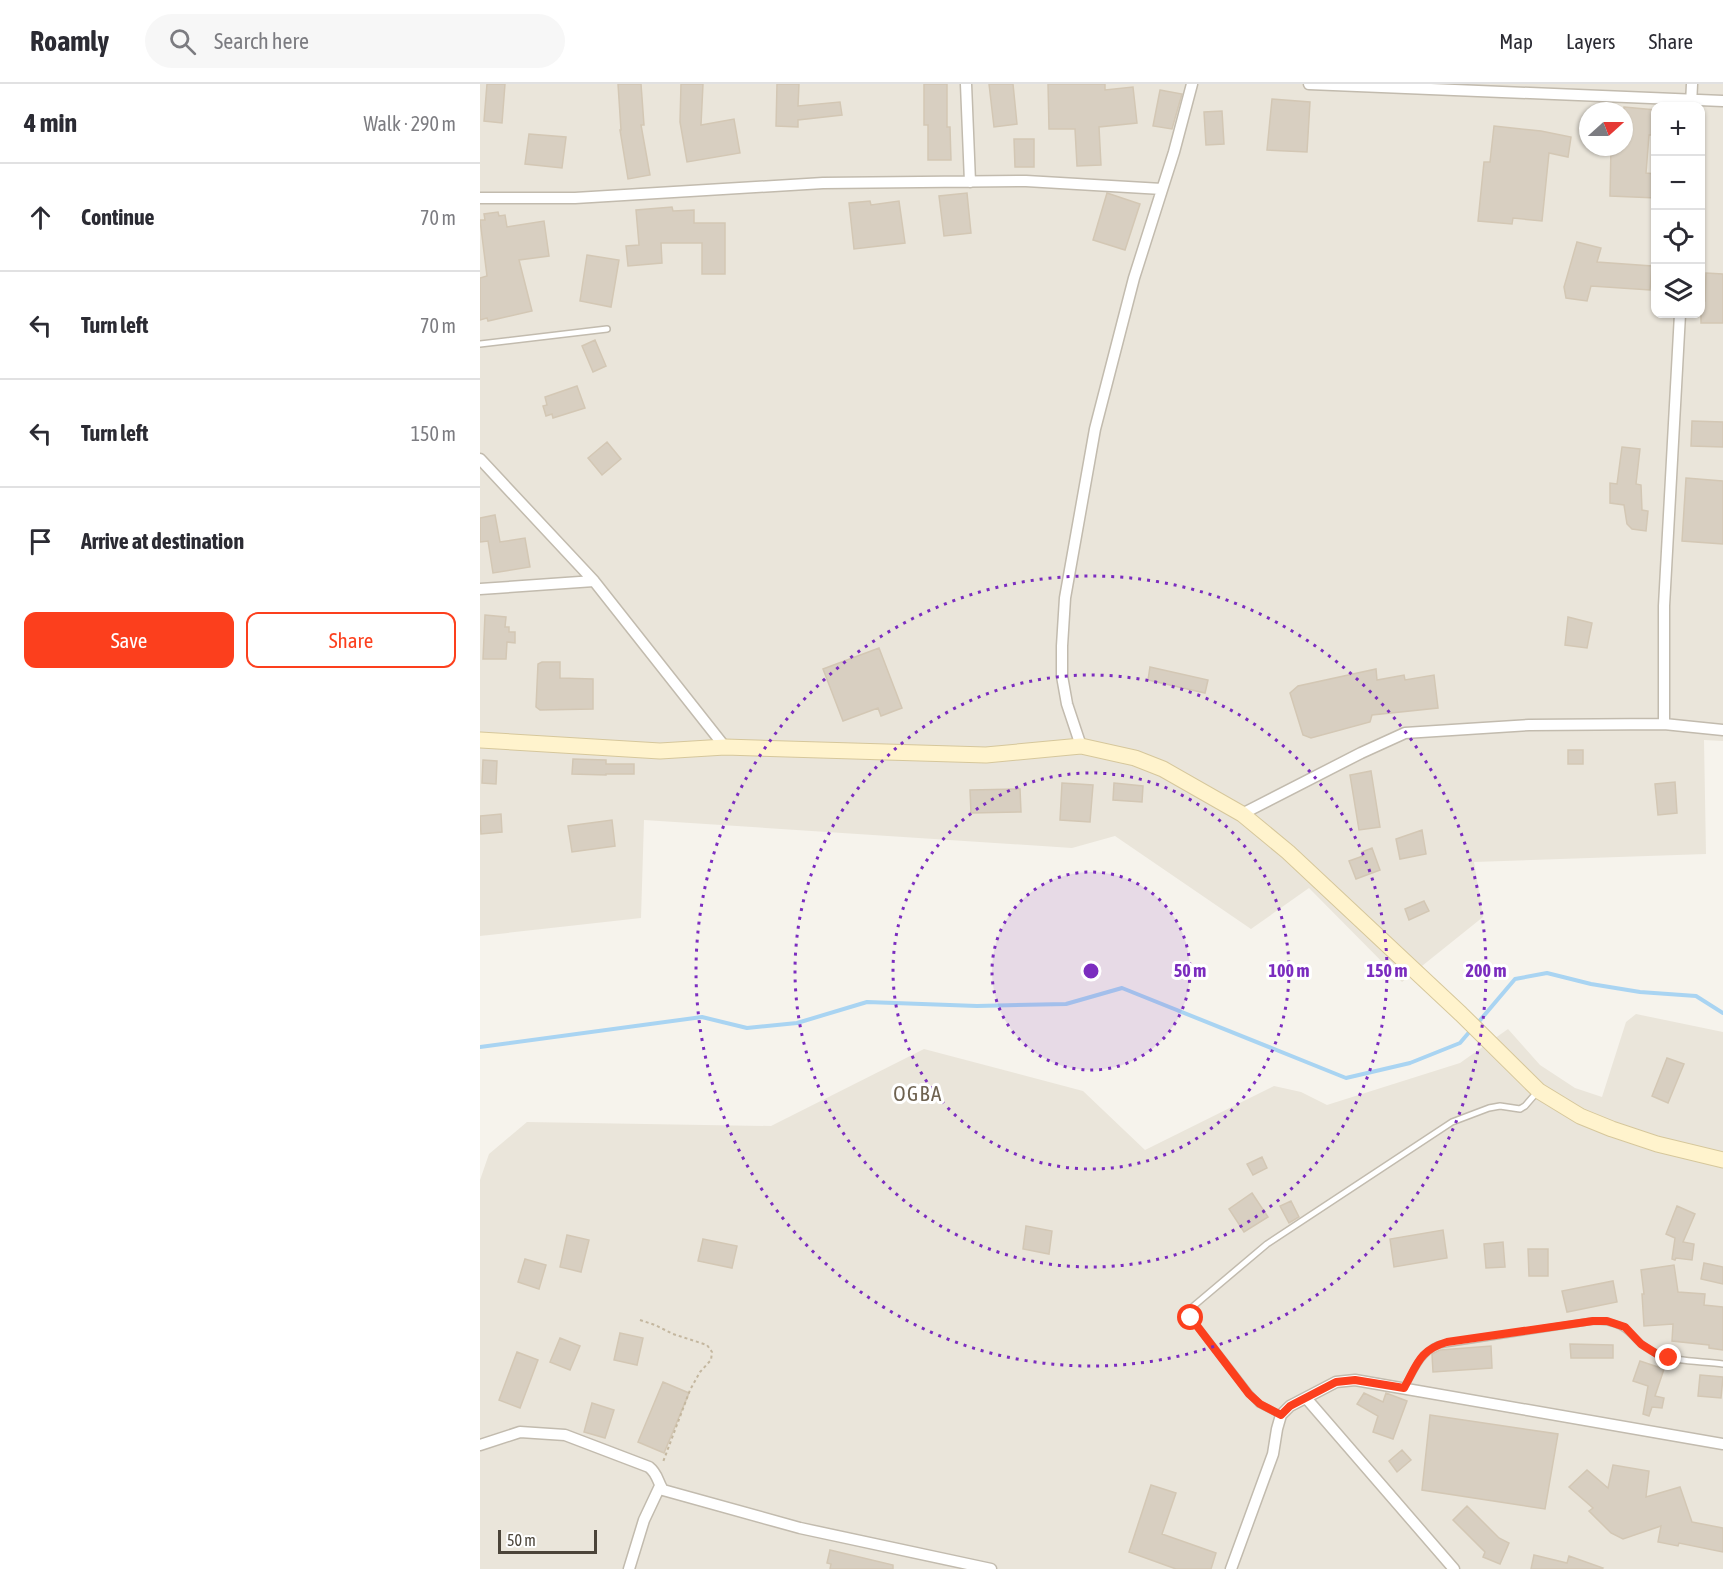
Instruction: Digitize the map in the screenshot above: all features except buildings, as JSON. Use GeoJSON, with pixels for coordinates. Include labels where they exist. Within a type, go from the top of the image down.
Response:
{"type":"FeatureCollection","features":[{"type":"Feature","properties":{"kind":"street"},"geometry":{"type":"LineString","coordinates":[[966,84],[970,182]]}},
{"type":"Feature","properties":{"kind":"street"},"geometry":{"type":"LineString","coordinates":[[1080,746],[1067,704],[1062,676],[1065,598],[1095,429],[1134,278],[1174,152],[1192,84]]}},
{"type":"Feature","properties":{"kind":"street"},"geometry":{"type":"LineString","coordinates":[[1309,84],[1475,88],[1677,102]]}},
{"type":"Feature","properties":{"kind":"street"},"geometry":{"type":"LineString","coordinates":[[1691,102],[1692,84]]}},
{"type":"Feature","properties":{"kind":"street"},"geometry":{"type":"LineString","coordinates":[[1705,102],[1723,101]]}},
{"type":"Feature","properties":{"kind":"street"},"geometry":{"type":"LineString","coordinates":[[480,198],[575,198],[823,183],[1026,181],[1162,189]]}},
{"type":"Feature","properties":{"kind":"street"},"geometry":{"type":"LineString","coordinates":[[1664,724],[1664,606],[1680,318]]}},
{"type":"Feature","properties":{"kind":"street"},"geometry":{"type":"LineString","coordinates":[[480,459],[594,581],[724,747]]}},
{"type":"Feature","properties":{"kind":"street"},"geometry":{"type":"LineString","coordinates":[[480,589],[594,581]]}},
{"type":"Feature","properties":{"kind":"street"},"geometry":{"type":"LineString","coordinates":[[1242,814],[1360,753],[1405,733],[1529,725],[1664,724],[1723,730]]}},
{"type":"Feature","properties":{"kind":"street"},"geometry":{"type":"LineString","coordinates":[[480,740],[660,751],[724,747],[986,755],[1080,746],[1135,758],[1163,769],[1242,814],[1288,852],[1539,1090],[1580,1116],[1612,1129],[1657,1144],[1723,1160]]}},
{"type":"Feature","properties":{"kind":"street"},"geometry":{"type":"LineString","coordinates":[[1231,1569],[1273,1454],[1281,1415],[1290,1406],[1336,1382],[1355,1380],[1723,1444]]}},
{"type":"Feature","properties":{"kind":"street"},"geometry":{"type":"LineString","coordinates":[[1306,1398],[1454,1569]]}},
{"type":"Feature","properties":{"kind":"street"},"geometry":{"type":"LineString","coordinates":[[480,1445],[520,1432],[565,1435],[649,1467],[656,1472],[663,1490],[801,1528],[991,1569]]}},
{"type":"Feature","properties":{"kind":"street"},"geometry":{"type":"LineString","coordinates":[[629,1569],[644,1520],[660,1486]]}},
{"type":"Feature","properties":{"kind":"lane"},"geometry":{"type":"LineString","coordinates":[[480,344],[607,329]]}},
{"type":"Feature","properties":{"kind":"lane"},"geometry":{"type":"LineString","coordinates":[[1281,1415],[1260,1404],[1249,1394],[1191,1318],[1190,1309],[1267,1244],[1452,1122],[1489,1108],[1500,1106],[1520,1109],[1539,1090]]}},
{"type":"Feature","properties":{"kind":"lane"},"geometry":{"type":"LineString","coordinates":[[1404,1388],[1423,1354],[1438,1345],[1593,1321],[1607,1321],[1625,1327],[1641,1344],[1660,1356],[1723,1364]]}},
{"type":"Feature","properties":{"kind":"path"},"geometry":{"type":"LineString","coordinates":[[640,1320],[707,1346],[712,1352],[711,1360],[700,1372],[690,1390],[666,1456],[656,1472]]}},
{"type":"Feature","properties":{"kind":"shaded area"},"geometry":{"type":"Polygon","coordinates":[[[480,84],[1723,84],[1723,741],[1704,740],[1706,854],[1474,862],[1483,917],[1402,982],[1309,888],[1251,929],[1115,836],[1072,848],[644,820],[641,918],[480,936],[480,84]]]}},
{"type":"Feature","properties":{"kind":"shaded area"},"geometry":{"type":"Polygon","coordinates":[[[1636,1014],[1723,1032],[1723,1569],[480,1569],[480,1180],[489,1154],[527,1122],[771,1126],[924,1049],[1083,1091],[1145,1150],[1274,1086],[1301,1092],[1327,1105],[1460,1063],[1508,1029],[1540,1065],[1575,1088],[1602,1097],[1626,1022],[1636,1014]]]}},
{"type":"Feature","properties":{"kind":"waterway"},"geometry":{"type":"LineString","coordinates":[[1476,1025],[1515,979],[1547,973],[1591,984],[1640,992],[1696,996],[1723,1013]]}},
{"type":"Feature","properties":{"kind":"waterway"},"geometry":{"type":"LineString","coordinates":[[480,1047],[702,1017],[747,1028],[797,1023],[867,1002],[977,1006],[1066,1004],[1122,988],[1346,1078],[1410,1063],[1460,1043],[1471,1030]]}},
{"type":"Feature","properties":{"kind":"district","name":"OGBA"},"geometry":{"type":"Point","coordinates":[918,1093]}},
{"type":"Feature","properties":{"kind":"route"},"geometry":{"type":"LineString","coordinates":[[1191,1318],[1249,1394],[1260,1404],[1281,1415],[1290,1406],[1336,1382],[1355,1380],[1404,1388],[1423,1354],[1447,1342],[1593,1321],[1607,1321],[1625,1327],[1652,1352],[1669,1358]]}}]}
